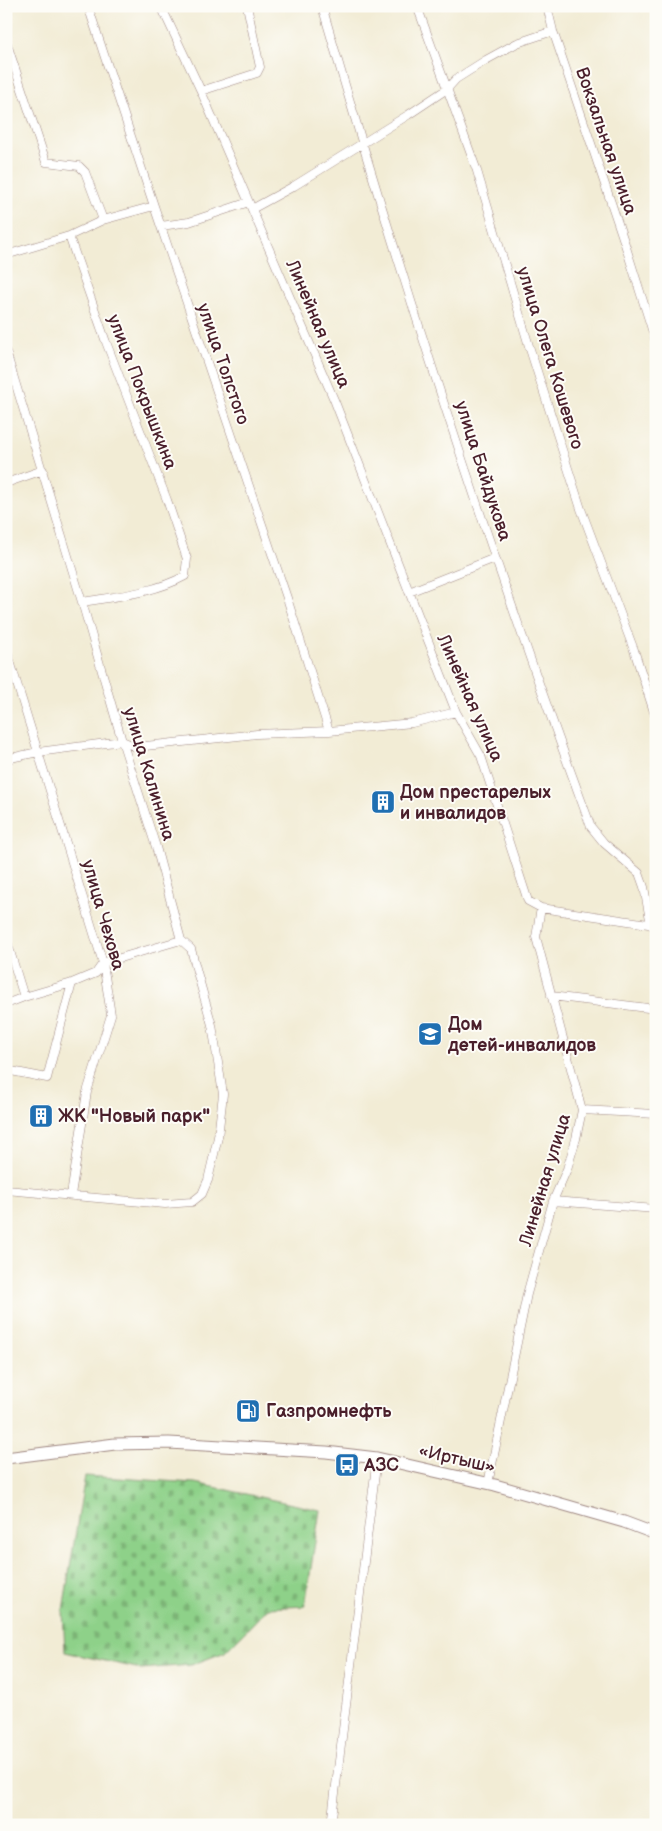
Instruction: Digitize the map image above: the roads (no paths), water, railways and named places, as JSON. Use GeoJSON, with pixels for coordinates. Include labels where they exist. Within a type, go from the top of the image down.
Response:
{"type":"FeatureCollection","features":[{"type":"Feature","properties":{"kind":"highway","name":"«Иртыш»"},"geometry":{"type":"LineString","coordinates":[[6,1458],[115,1444],[169,1443],[326,1452],[377,1458],[488,1484],[624,1522],[656,1534]]}},
{"type":"Feature","properties":{"kind":"street","name":"улица Толстого"},"geometry":{"type":"LineString","coordinates":[[88,6],[287,598],[328,731]]}},
{"type":"Feature","properties":{"kind":"street","name":"Линейная улица"},"geometry":{"type":"LineString","coordinates":[[161,6],[201,91],[335,402],[456,712],[481,756],[528,901],[541,908],[536,937],[582,1110],[576,1139],[553,1202],[527,1294],[488,1484]]}},
{"type":"Feature","properties":{"kind":"street"},"geometry":{"type":"LineString","coordinates":[[201,91],[257,73],[260,67],[247,6]]}},
{"type":"Feature","properties":{"kind":"street","name":"улица Байдукова"},"geometry":{"type":"LineString","coordinates":[[322,6],[362,143],[495,558],[591,827],[604,843],[638,873],[644,887],[653,925]]}},
{"type":"Feature","properties":{"kind":"street","name":"улица Олега Кошевого"},"geometry":{"type":"LineString","coordinates":[[417,6],[477,171],[529,346],[581,509],[634,650],[656,718]]}},
{"type":"Feature","properties":{"kind":"street","name":"Вокзальная улица"},"geometry":{"type":"LineString","coordinates":[[547,6],[553,31],[656,342]]}},
{"type":"Feature","properties":{"kind":"street"},"geometry":{"type":"LineString","coordinates":[[161,226],[189,222],[250,206],[294,186],[447,89],[456,79],[509,47],[553,31]]}},
{"type":"Feature","properties":{"kind":"street"},"geometry":{"type":"LineString","coordinates":[[6,41],[46,162],[79,166],[85,172],[103,220]]}},
{"type":"Feature","properties":{"kind":"street"},"geometry":{"type":"LineString","coordinates":[[6,255],[69,236],[103,220],[154,206]]}},
{"type":"Feature","properties":{"kind":"street","name":"улица Покрышкина"},"geometry":{"type":"LineString","coordinates":[[69,236],[106,342],[167,500],[187,560],[185,576],[174,582],[138,593],[82,602]]}},
{"type":"Feature","properties":{"kind":"street","name":"улица Калинина"},"geometry":{"type":"LineString","coordinates":[[6,352],[43,470],[122,741],[156,847],[181,940],[191,949],[212,1025],[223,1094],[218,1137],[208,1180],[202,1194],[192,1202],[165,1204],[71,1195]]}},
{"type":"Feature","properties":{"kind":"street"},"geometry":{"type":"LineString","coordinates":[[6,483],[43,470]]}},
{"type":"Feature","properties":{"kind":"street"},"geometry":{"type":"LineString","coordinates":[[409,592],[495,558]]}},
{"type":"Feature","properties":{"kind":"street","name":"улица Чехова"},"geometry":{"type":"LineString","coordinates":[[6,648],[103,963],[111,1015],[87,1092],[71,1195]]}},
{"type":"Feature","properties":{"kind":"street"},"geometry":{"type":"LineString","coordinates":[[6,759],[38,752],[122,741],[136,747],[257,734],[328,731],[412,722],[456,712]]}},
{"type":"Feature","properties":{"kind":"street"},"geometry":{"type":"LineString","coordinates":[[541,908],[653,925]]}},
{"type":"Feature","properties":{"kind":"street"},"geometry":{"type":"LineString","coordinates":[[6,938],[24,997]]}},
{"type":"Feature","properties":{"kind":"street"},"geometry":{"type":"LineString","coordinates":[[6,1004],[96,973],[103,963],[181,940]]}},
{"type":"Feature","properties":{"kind":"street"},"geometry":{"type":"LineString","coordinates":[[6,1070],[47,1078],[72,982]]}},
{"type":"Feature","properties":{"kind":"street"},"geometry":{"type":"LineString","coordinates":[[551,996],[656,1009]]}},
{"type":"Feature","properties":{"kind":"street"},"geometry":{"type":"LineString","coordinates":[[582,1110],[656,1114]]}},
{"type":"Feature","properties":{"kind":"street"},"geometry":{"type":"LineString","coordinates":[[6,1190],[71,1195]]}},
{"type":"Feature","properties":{"kind":"street"},"geometry":{"type":"LineString","coordinates":[[553,1202],[656,1210]]}},
{"type":"Feature","properties":{"kind":"street"},"geometry":{"type":"LineString","coordinates":[[331,1825],[377,1458]]}},
{"type":"Feature","properties":{"kind":"place","name":"Дом престарелых и инвалидов"},"geometry":{"type":"Point","coordinates":[383,802]}},
{"type":"Feature","properties":{"kind":"place","name":"Дом детей-инвалидов"},"geometry":{"type":"Point","coordinates":[430,1034]}},
{"type":"Feature","properties":{"kind":"place","name":"ЖК \"Новый парк\""},"geometry":{"type":"Point","coordinates":[41,1116]}},
{"type":"Feature","properties":{"kind":"place","name":"Газпромнефть"},"geometry":{"type":"Point","coordinates":[248,1411]}},
{"type":"Feature","properties":{"kind":"place","name":"АЗС"},"geometry":{"type":"Point","coordinates":[347,1465]}}]}
